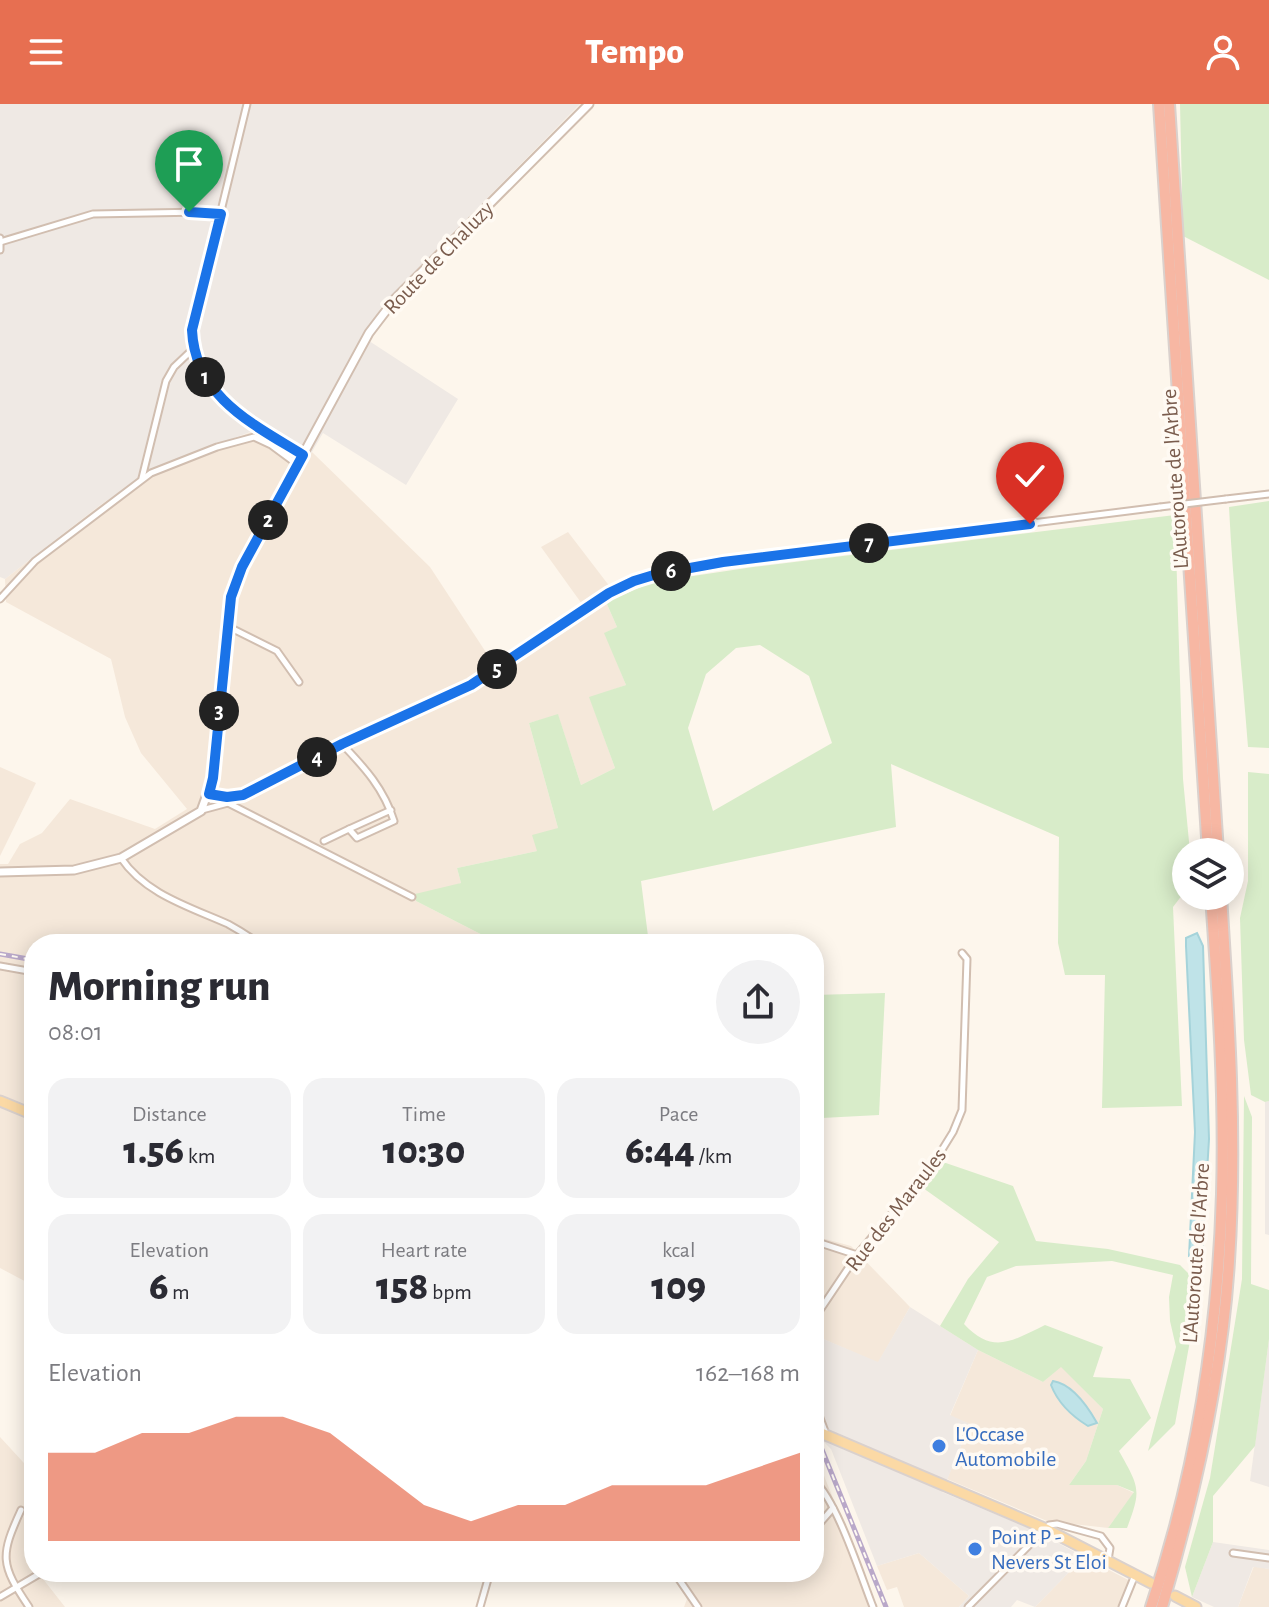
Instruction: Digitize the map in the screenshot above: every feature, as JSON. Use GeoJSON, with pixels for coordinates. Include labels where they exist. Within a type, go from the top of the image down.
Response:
{"type":"FeatureCollection","features":[{"type":"Feature","properties":{"kind":"highway","name":"L'Autoroute de l'Arbre"},"geometry":{"type":"LineString","coordinates":[[1159,104],[1207,838]]}},
{"type":"Feature","properties":{"kind":"highway","name":"L'Autoroute de l'Arbre"},"geometry":{"type":"LineString","coordinates":[[1169,104],[1217,838]]}},
{"type":"Feature","properties":{"kind":"highway","name":"L'Autoroute de l'Arbre"},"geometry":{"type":"LineString","coordinates":[[1151,1607],[1192,1453],[1219,1262],[1223,1098],[1212,910]]}},
{"type":"Feature","properties":{"kind":"highway","name":"L'Autoroute de l'Arbre"},"geometry":{"type":"LineString","coordinates":[[1162,1607],[1208,1419],[1223,1328],[1229,1262],[1233,1124],[1222,910]]}},
{"type":"Feature","properties":{"kind":"main road"},"geometry":{"type":"LineString","coordinates":[[0,1101],[24,1111]]}},
{"type":"Feature","properties":{"kind":"main road"},"geometry":{"type":"LineString","coordinates":[[826,1435],[1044,1528],[1151,1583]]}},
{"type":"Feature","properties":{"kind":"main road"},"geometry":{"type":"LineString","coordinates":[[1175,1596],[1196,1607]]}},
{"type":"Feature","properties":{"kind":"street"},"geometry":{"type":"LineString","coordinates":[[247,104],[192,330],[193,349],[211,388],[229,406],[303,455]]}},
{"type":"Feature","properties":{"kind":"street","name":"Route de Chaluzy"},"geometry":{"type":"LineString","coordinates":[[201,811],[213,778],[231,597],[242,567],[369,333],[395,299],[589,104]]}},
{"type":"Feature","properties":{"kind":"street"},"geometry":{"type":"LineString","coordinates":[[0,250],[0,240],[93,214],[221,214]]}},
{"type":"Feature","properties":{"kind":"street"},"geometry":{"type":"LineString","coordinates":[[142,478],[166,381],[174,367],[193,349]]}},
{"type":"Feature","properties":{"kind":"street"},"geometry":{"type":"LineString","coordinates":[[0,599],[35,561],[142,478],[248,438],[263,440],[298,465]]}},
{"type":"Feature","properties":{"kind":"street"},"geometry":{"type":"LineString","coordinates":[[0,872],[74,870],[121,858],[201,811],[228,803],[342,744],[471,685],[609,593],[657,574],[723,562],[1269,494]]}},
{"type":"Feature","properties":{"kind":"street"},"geometry":{"type":"LineString","coordinates":[[227,626],[277,651],[299,682]]}},
{"type":"Feature","properties":{"kind":"street"},"geometry":{"type":"LineString","coordinates":[[342,744],[372,774],[394,821],[357,838],[349,829]]}},
{"type":"Feature","properties":{"kind":"street"},"geometry":{"type":"LineString","coordinates":[[209,794],[227,797],[243,795]]}},
{"type":"Feature","properties":{"kind":"street"},"geometry":{"type":"LineString","coordinates":[[228,803],[412,897]]}},
{"type":"Feature","properties":{"kind":"street"},"geometry":{"type":"LineString","coordinates":[[324,841],[391,810]]}},
{"type":"Feature","properties":{"kind":"street"},"geometry":{"type":"LineString","coordinates":[[121,858],[133,873],[157,892],[244,934]]}},
{"type":"Feature","properties":{"kind":"street","name":"Rue des Maraules"},"geometry":{"type":"LineString","coordinates":[[824,1304],[857,1255],[932,1166],[953,1132],[962,1110],[967,959],[962,953]]}},
{"type":"Feature","properties":{"kind":"street"},"geometry":{"type":"LineString","coordinates":[[0,966],[24,970]]}},
{"type":"Feature","properties":{"kind":"street"},"geometry":{"type":"LineString","coordinates":[[824,1244],[857,1255]]}},
{"type":"Feature","properties":{"kind":"street"},"geometry":{"type":"LineString","coordinates":[[824,1430],[826,1435]]}},
{"type":"Feature","properties":{"kind":"street"},"geometry":{"type":"LineString","coordinates":[[824,1490],[873,1607]]}},
{"type":"Feature","properties":{"kind":"street"},"geometry":{"type":"LineString","coordinates":[[824,1518],[833,1508]]}},
{"type":"Feature","properties":{"kind":"street"},"geometry":{"type":"LineString","coordinates":[[21,1510],[5,1534],[0,1552],[5,1569],[29,1607]]}},
{"type":"Feature","properties":{"kind":"street"},"geometry":{"type":"LineString","coordinates":[[968,1607],[1044,1528],[1057,1524],[1101,1536],[1110,1548],[1108,1560]]}},
{"type":"Feature","properties":{"kind":"street"},"geometry":{"type":"LineString","coordinates":[[1233,1553],[1269,1558]]}},
{"type":"Feature","properties":{"kind":"street"},"geometry":{"type":"LineString","coordinates":[[1122,1607],[1135,1575]]}},
{"type":"Feature","properties":{"kind":"street"},"geometry":{"type":"LineString","coordinates":[[0,1597],[25,1582]]}},
{"type":"Feature","properties":{"kind":"street"},"geometry":{"type":"LineString","coordinates":[[480,1607],[487,1582]]}},
{"type":"Feature","properties":{"kind":"street"},"geometry":{"type":"LineString","coordinates":[[681,1582],[698,1607]]}},
{"type":"Feature","properties":{"kind":"shaded area"},"geometry":{"type":"Polygon","coordinates":[[[0,104],[580,104],[384,303],[363,337],[458,399],[406,485],[323,433],[305,464],[253,431],[157,467],[99,506],[5,579],[0,577],[0,104]]]}},
{"type":"Feature","properties":{"kind":"shaded area"},"geometry":{"type":"Polygon","coordinates":[[[254,431],[304,464],[312,452],[430,567],[493,663],[582,604],[541,547],[568,532],[617,596],[606,602],[617,627],[605,633],[626,685],[590,698],[615,768],[581,785],[558,715],[529,723],[558,828],[537,851],[457,868],[461,883],[416,901],[480,934],[24,934],[24,1281],[0,1268],[0,864],[8,864],[20,844],[42,833],[70,799],[155,829],[187,809],[141,753],[125,717],[111,659],[6,602],[5,579],[99,506],[157,467],[254,431]]]}},
{"type":"Feature","properties":{"kind":"shaded area"},"geometry":{"type":"Polygon","coordinates":[[[0,767],[36,783],[0,856],[0,767]]]}},
{"type":"Feature","properties":{"kind":"shaded area"},"geometry":{"type":"Polygon","coordinates":[[[1269,1101],[1269,1235],[1265,1234],[1265,1102],[1269,1101]]]}},
{"type":"Feature","properties":{"kind":"shaded area"},"geometry":{"type":"Polygon","coordinates":[[[824,1239],[851,1246],[910,1307],[878,1363],[824,1339],[824,1239]]]}},
{"type":"Feature","properties":{"kind":"shaded area"},"geometry":{"type":"Polygon","coordinates":[[[910,1307],[978,1350],[950,1415],[970,1424],[942,1492],[1036,1531],[1084,1557],[1035,1607],[1017,1600],[1011,1607],[959,1607],[969,1596],[919,1553],[877,1566],[831,1449],[824,1442],[824,1339],[878,1362],[910,1307]]]}},
{"type":"Feature","properties":{"kind":"shaded area"},"geometry":{"type":"Polygon","coordinates":[[[1269,1339],[1269,1487],[1250,1481],[1269,1339]]]}},
{"type":"Feature","properties":{"kind":"shaded area"},"geometry":{"type":"Polygon","coordinates":[[[978,1350],[1043,1382],[1061,1366],[1103,1409],[1086,1461],[1069,1485],[1117,1485],[1134,1493],[1108,1528],[1047,1521],[947,1479],[970,1424],[950,1416],[978,1350]]]}},
{"type":"Feature","properties":{"kind":"shaded area"},"geometry":{"type":"Polygon","coordinates":[[[0,1437],[24,1463],[24,1582],[45,1582],[65,1607],[0,1607],[0,1437]]]}},
{"type":"Feature","properties":{"kind":"shaded area"},"geometry":{"type":"Polygon","coordinates":[[[824,1476],[877,1607],[684,1607],[687,1599],[676,1582],[824,1582],[824,1476]]]}},
{"type":"Feature","properties":{"kind":"shaded area"},"geometry":{"type":"Polygon","coordinates":[[[1213,1542],[1269,1550],[1269,1569],[1253,1567],[1238,1607],[1214,1607],[1192,1597],[1213,1542]]]}},
{"type":"Feature","properties":{"kind":"shaded area"},"geometry":{"type":"Polygon","coordinates":[[[919,1553],[969,1596],[959,1607],[904,1607],[897,1587],[887,1590],[877,1566],[919,1553]]]}},
{"type":"Feature","properties":{"kind":"shaded area"},"geometry":{"type":"Polygon","coordinates":[[[1084,1557],[1134,1583],[1125,1607],[1035,1607],[1084,1557]]]}},
{"type":"Feature","properties":{"kind":"shaded area"},"geometry":{"type":"Polygon","coordinates":[[[1254,1566],[1269,1569],[1269,1607],[1238,1607],[1254,1566]]]}},
{"type":"Feature","properties":{"kind":"green space"},"geometry":{"type":"Polygon","coordinates":[[[1180,104],[1269,104],[1269,280],[1183,236],[1180,104]]]}},
{"type":"Feature","properties":{"kind":"green space"},"geometry":{"type":"Polygon","coordinates":[[[1269,501],[1269,748],[1248,747],[1229,507],[1269,501]]]}},
{"type":"Feature","properties":{"kind":"green space"},"geometry":{"type":"Polygon","coordinates":[[[1175,515],[1183,779],[1189,838],[1172,838],[1172,910],[1182,1106],[1102,1108],[1105,975],[1065,975],[1058,943],[1059,837],[891,764],[896,827],[641,881],[648,934],[480,934],[416,901],[415,894],[461,883],[457,868],[537,851],[532,835],[558,828],[529,723],[558,714],[581,785],[615,768],[589,697],[626,685],[604,633],[617,627],[606,602],[653,582],[1175,515]],[[760,645],[736,648],[706,674],[688,728],[713,811],[832,743],[809,676],[760,645]]]}},
{"type":"Feature","properties":{"kind":"green space"},"geometry":{"type":"Polygon","coordinates":[[[1248,772],[1269,774],[1269,1101],[1265,1102],[1251,1095],[1244,1040],[1240,918],[1248,881],[1248,772]]]}},
{"type":"Feature","properties":{"kind":"green space"},"geometry":{"type":"Polygon","coordinates":[[[885,993],[879,1115],[824,1118],[824,995],[885,993]]]}},
{"type":"Feature","properties":{"kind":"green space"},"geometry":{"type":"Polygon","coordinates":[[[1244,1096],[1252,1117],[1251,1284],[1269,1290],[1269,1339],[1255,1446],[1213,1496],[1213,1542],[1192,1597],[1185,1567],[1210,1478],[1242,1279],[1244,1096]]]}},
{"type":"Feature","properties":{"kind":"green space"},"geometry":{"type":"Polygon","coordinates":[[[940,1161],[1013,1186],[1036,1241],[1108,1249],[1180,1265],[1200,1285],[1175,1424],[1148,1451],[1176,1347],[1169,1297],[1173,1275],[1112,1261],[1016,1266],[987,1277],[964,1324],[974,1334],[994,1342],[1013,1340],[1045,1325],[1103,1347],[1093,1377],[1130,1379],[1151,1418],[1119,1451],[1136,1488],[1135,1505],[1127,1528],[1108,1528],[1134,1492],[1117,1485],[1069,1485],[1086,1461],[1103,1409],[1061,1367],[1043,1382],[978,1350],[940,1326],[968,1279],[999,1242],[923,1188],[940,1161]]]}},
{"type":"Feature","properties":{"kind":"water"},"geometry":{"type":"Polygon","coordinates":[[[1197,933],[1203,946],[1209,1139],[1202,1256],[1199,1261],[1193,1262],[1189,1257],[1195,1132],[1186,938],[1197,933]]]}},
{"type":"Feature","properties":{"kind":"water"},"geometry":{"type":"Polygon","coordinates":[[[1053,1381],[1073,1391],[1097,1423],[1088,1426],[1070,1413],[1054,1391],[1053,1381]]]}},
{"type":"Feature","properties":{"kind":"railway"},"geometry":{"type":"LineString","coordinates":[[0,954],[24,958]]}},
{"type":"Feature","properties":{"kind":"railway"},"geometry":{"type":"LineString","coordinates":[[824,1455],[886,1607]]}},
{"type":"Feature","properties":{"kind":"place","name":"L'Occase Automobile"},"geometry":{"type":"Point","coordinates":[939,1446]}},
{"type":"Feature","properties":{"kind":"place","name":"Point P - Nevers St Eloi"},"geometry":{"type":"Point","coordinates":[975,1549]}},
{"type":"Feature","properties":{"kind":"route"},"geometry":{"type":"LineString","coordinates":[[189,212],[221,214],[192,330],[193,349],[200,369],[211,388],[229,406],[303,455],[242,567],[231,597],[209,794],[227,797],[243,795],[342,744],[471,685],[609,593],[634,581],[723,562],[1030,524]]}}]}
